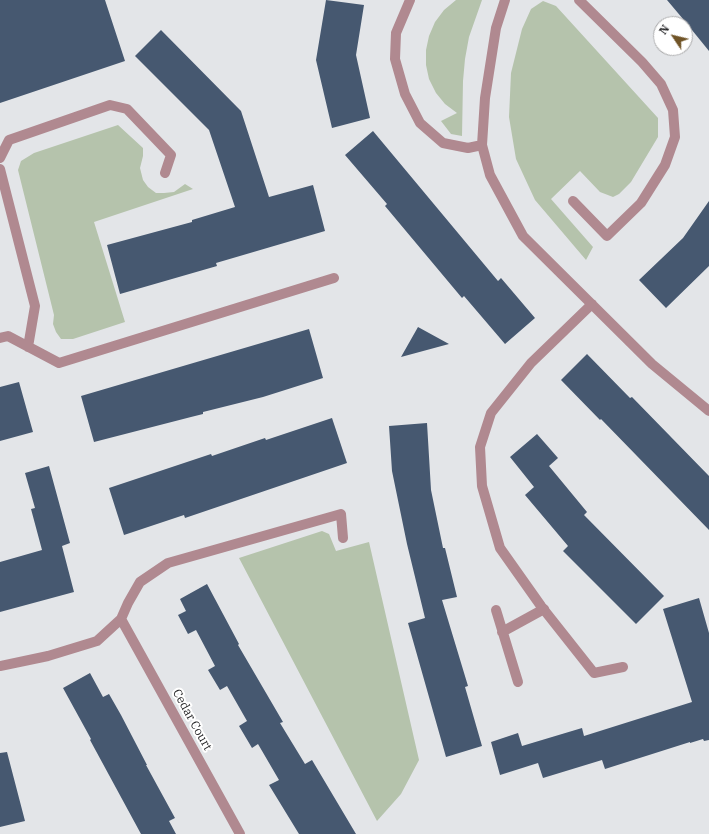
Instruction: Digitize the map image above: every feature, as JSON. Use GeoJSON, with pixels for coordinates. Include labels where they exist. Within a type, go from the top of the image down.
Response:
{"type":"FeatureCollection","features":[{"type":"Feature","properties":{"kind":"street"},"geometry":{"type":"LineString","coordinates":[[410,0],[396,33],[395,59],[405,94],[420,124],[444,143],[468,148],[482,145]]}},
{"type":"Feature","properties":{"kind":"street"},"geometry":{"type":"LineString","coordinates":[[505,0],[496,28],[484,98],[482,145],[490,175],[522,236],[652,364],[709,411]]}},
{"type":"Feature","properties":{"kind":"street"},"geometry":{"type":"LineString","coordinates":[[573,201],[607,236],[641,203],[665,165],[675,137],[673,110],[661,84],[642,62],[579,0]]}},
{"type":"Feature","properties":{"kind":"street"},"geometry":{"type":"LineString","coordinates":[[0,158],[9,140],[110,105],[127,109],[171,155],[165,173]]}},
{"type":"Feature","properties":{"kind":"street"},"geometry":{"type":"LineString","coordinates":[[0,169],[35,306],[28,347]]}},
{"type":"Feature","properties":{"kind":"street"},"geometry":{"type":"LineString","coordinates":[[0,338],[8,336],[59,363],[334,278]]}},
{"type":"Feature","properties":{"kind":"street"},"geometry":{"type":"LineString","coordinates":[[592,304],[532,363],[491,413],[480,447],[482,486],[500,548],[544,609],[594,673],[623,667]]}},
{"type":"Feature","properties":{"kind":"street"},"geometry":{"type":"LineString","coordinates":[[0,666],[48,656],[97,640],[121,619],[140,582],[168,563],[341,514],[343,538]]}},
{"type":"Feature","properties":{"kind":"street"},"geometry":{"type":"LineString","coordinates":[[502,632],[544,609]]}},
{"type":"Feature","properties":{"kind":"street"},"geometry":{"type":"LineString","coordinates":[[496,610],[518,682]]}},
{"type":"Feature","properties":{"kind":"street","name":"Cedar Court"},"geometry":{"type":"LineString","coordinates":[[121,619],[240,834]]}},
{"type":"Feature","properties":{"kind":"green space"},"geometry":{"type":"Polygon","coordinates":[[[456,0],[482,0],[469,37],[465,59],[462,136],[451,134],[441,121],[457,113],[445,104],[436,93],[429,79],[426,65],[426,50],[429,36],[435,22],[444,10],[456,0]]]}},
{"type":"Feature","properties":{"kind":"green space"},"geometry":{"type":"Polygon","coordinates":[[[543,1],[556,6],[658,118],[658,137],[631,182],[619,194],[613,197],[600,192],[580,171],[551,199],[593,247],[586,260],[535,200],[516,159],[509,117],[511,73],[522,29],[531,9],[543,1]]]}},
{"type":"Feature","properties":{"kind":"green space"},"geometry":{"type":"Polygon","coordinates":[[[118,125],[143,148],[140,168],[143,180],[148,187],[156,193],[174,192],[185,184],[193,189],[94,222],[125,322],[73,339],[61,339],[53,324],[54,315],[18,170],[21,161],[34,153],[118,125]]]}},
{"type":"Feature","properties":{"kind":"green space"},"geometry":{"type":"Polygon","coordinates":[[[322,531],[329,534],[336,551],[369,542],[419,760],[401,794],[377,821],[239,558],[322,531]]]}},
{"type":"Feature","properties":{"kind":"building"},"geometry":{"type":"Polygon","coordinates":[[[0,0],[105,0],[125,61],[0,103],[0,0]]]}},
{"type":"Feature","properties":{"kind":"building"},"geometry":{"type":"Polygon","coordinates":[[[326,0],[364,5],[356,55],[370,118],[332,128],[316,60],[326,0]]]}},
{"type":"Feature","properties":{"kind":"building"},"geometry":{"type":"Polygon","coordinates":[[[667,0],[709,0],[709,51],[693,31],[693,16],[680,16],[667,0]]]}},
{"type":"Feature","properties":{"kind":"building"},"geometry":{"type":"Polygon","coordinates":[[[161,30],[241,111],[269,197],[313,185],[325,231],[216,263],[217,266],[120,294],[107,245],[192,222],[192,220],[235,207],[209,130],[135,56],[161,30]]]}},
{"type":"Feature","properties":{"kind":"building"},"geometry":{"type":"Polygon","coordinates":[[[373,131],[498,281],[501,278],[535,318],[505,344],[464,296],[462,298],[385,206],[387,204],[345,155],[373,131]]]}},
{"type":"Feature","properties":{"kind":"building"},"geometry":{"type":"Polygon","coordinates":[[[709,201],[709,266],[666,308],[639,280],[683,238],[709,201]]]}},
{"type":"Feature","properties":{"kind":"building"},"geometry":{"type":"Polygon","coordinates":[[[418,327],[449,344],[401,357],[418,327]]]}},
{"type":"Feature","properties":{"kind":"building"},"geometry":{"type":"Polygon","coordinates":[[[309,329],[323,378],[263,397],[203,412],[203,414],[94,442],[81,396],[309,329]]]}},
{"type":"Feature","properties":{"kind":"building"},"geometry":{"type":"Polygon","coordinates":[[[587,354],[630,398],[632,397],[709,476],[709,530],[561,380],[587,354]]]}},
{"type":"Feature","properties":{"kind":"building"},"geometry":{"type":"Polygon","coordinates":[[[19,382],[33,432],[0,441],[0,387],[19,382]]]}},
{"type":"Feature","properties":{"kind":"building"},"geometry":{"type":"Polygon","coordinates":[[[332,418],[347,463],[185,518],[184,515],[124,535],[109,488],[211,454],[212,456],[265,438],[266,440],[332,418]]]}},
{"type":"Feature","properties":{"kind":"building"},"geometry":{"type":"Polygon","coordinates":[[[427,423],[431,490],[443,548],[445,548],[457,597],[442,600],[468,686],[465,687],[482,746],[446,757],[408,623],[425,618],[407,544],[392,471],[389,426],[427,423]]]}},
{"type":"Feature","properties":{"kind":"building"},"geometry":{"type":"Polygon","coordinates":[[[537,434],[558,458],[549,466],[587,512],[584,515],[664,596],[636,624],[563,551],[568,546],[525,495],[534,487],[510,457],[537,434]]]}},
{"type":"Feature","properties":{"kind":"building"},"geometry":{"type":"Polygon","coordinates":[[[49,466],[70,543],[62,546],[74,592],[0,612],[0,562],[42,550],[31,509],[35,508],[25,473],[49,466]]]}},
{"type":"Feature","properties":{"kind":"building"},"geometry":{"type":"Polygon","coordinates":[[[207,584],[239,644],[238,645],[283,722],[280,723],[305,764],[312,760],[356,834],[299,834],[269,785],[279,780],[258,744],[252,748],[239,726],[247,721],[227,686],[220,690],[208,670],[215,666],[196,630],[188,634],[178,615],[186,611],[180,599],[207,584]]]}},
{"type":"Feature","properties":{"kind":"building"},"geometry":{"type":"Polygon","coordinates":[[[699,598],[709,633],[709,740],[704,741],[703,739],[690,742],[605,769],[602,760],[543,778],[538,763],[500,775],[491,742],[518,733],[522,746],[582,728],[584,736],[692,702],[663,609],[699,598]]]}},
{"type":"Feature","properties":{"kind":"building"},"geometry":{"type":"Polygon","coordinates":[[[90,673],[103,697],[109,694],[121,715],[175,818],[169,821],[176,834],[141,834],[90,740],[91,739],[63,688],[90,673]]]}},
{"type":"Feature","properties":{"kind":"building"},"geometry":{"type":"Polygon","coordinates":[[[7,752],[25,821],[0,827],[0,753],[7,752]]]}}]}
